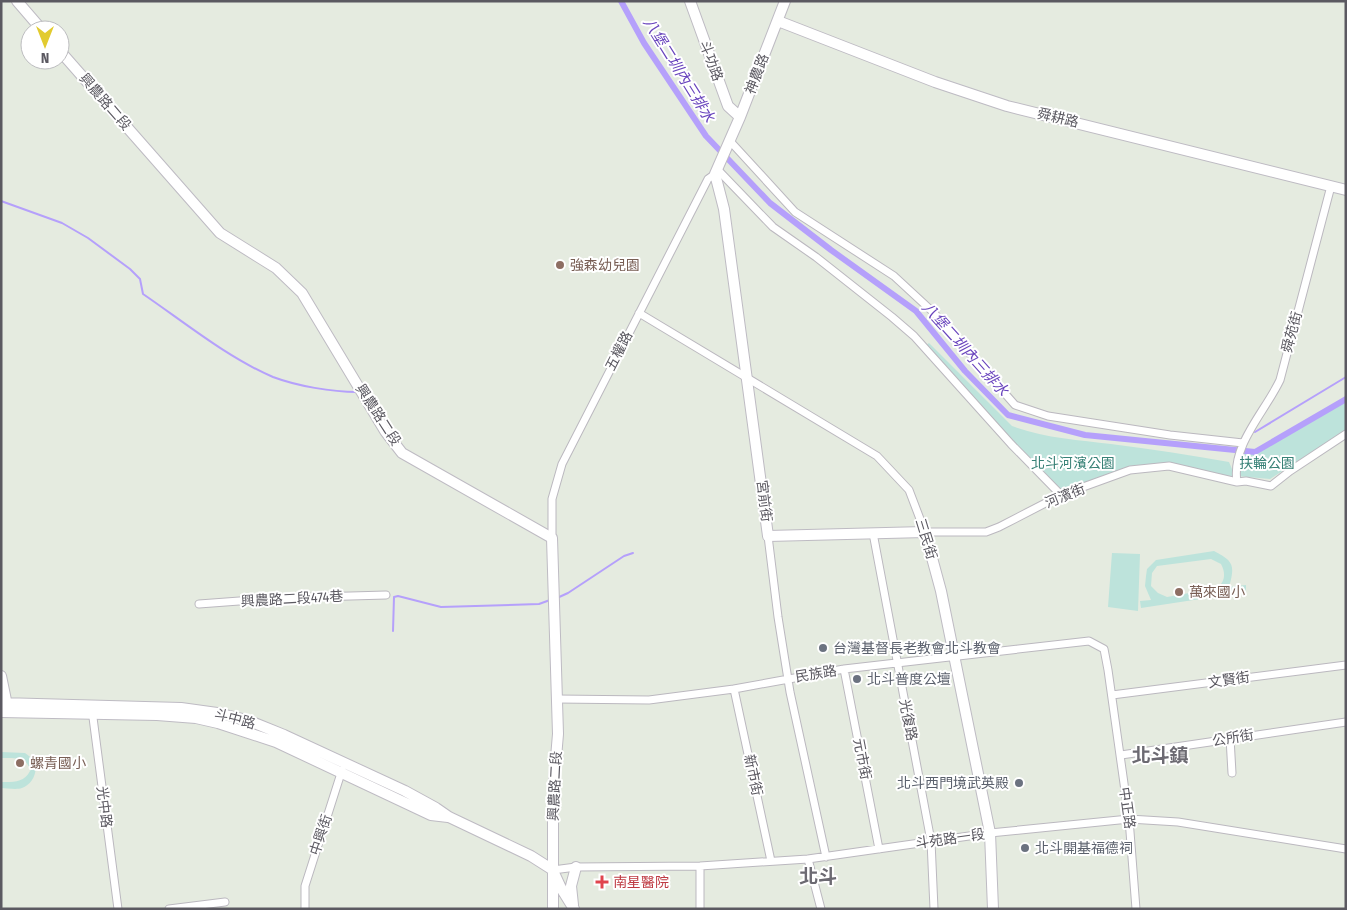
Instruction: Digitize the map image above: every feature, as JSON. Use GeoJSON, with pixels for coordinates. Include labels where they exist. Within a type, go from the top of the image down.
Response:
{"type":"FeatureCollection","features":[{"type":"Feature","properties":{"kind":"street"},"geometry":{"type":"LineString","coordinates":[[16,1],[33,20]]}},
{"type":"Feature","properties":{"kind":"street","name":"斗功路"},"geometry":{"type":"LineString","coordinates":[[690,1],[728,106],[740,117]]}},
{"type":"Feature","properties":{"kind":"street","name":"神農路"},"geometry":{"type":"LineString","coordinates":[[728,143],[785,1]]}},
{"type":"Feature","properties":{"kind":"street","name":"舜耕路"},"geometry":{"type":"LineString","coordinates":[[778,21],[935,82],[1007,106],[1346,190]]}},
{"type":"Feature","properties":{"kind":"street","name":"興農路二段"},"geometry":{"type":"LineString","coordinates":[[70,62],[220,233],[276,268],[302,293],[385,431],[402,453],[552,538],[558,740],[553,793],[554,909]]}},
{"type":"Feature","properties":{"kind":"street"},"geometry":{"type":"LineString","coordinates":[[1061,495],[1011,444],[914,336],[816,257],[773,227],[717,170],[728,143],[795,212],[894,276],[934,313],[1015,405],[1048,416],[1170,435],[1243,443]]}},
{"type":"Feature","properties":{"kind":"street","name":"五權路"},"geometry":{"type":"LineString","coordinates":[[552,538],[552,499],[562,464],[708,178],[717,170]]}},
{"type":"Feature","properties":{"kind":"street","name":"宮前街"},"geometry":{"type":"LineString","coordinates":[[717,170],[748,377],[778,617],[788,678],[826,857]]}},
{"type":"Feature","properties":{"kind":"street","name":"舜苑街"},"geometry":{"type":"LineString","coordinates":[[1237,482],[1235,471],[1243,443],[1263,408],[1272,398],[1280,380],[1331,186]]}},
{"type":"Feature","properties":{"kind":"street","name":"三民街"},"geometry":{"type":"LineString","coordinates":[[639,313],[877,456],[909,490],[925,532],[941,591],[990,833],[993,909]]}},
{"type":"Feature","properties":{"kind":"street","name":"河濱街"},"geometry":{"type":"LineString","coordinates":[[768,536],[986,532],[1061,495],[1130,470],[1169,466],[1237,482],[1246,481],[1271,486],[1290,471],[1346,434]]}},
{"type":"Feature","properties":{"kind":"street","name":"光復路"},"geometry":{"type":"LineString","coordinates":[[873,533],[931,841],[934,909]]}},
{"type":"Feature","properties":{"kind":"street","name":"興農路二段474巷"},"geometry":{"type":"LineString","coordinates":[[199,604],[280,598],[386,595]]}},
{"type":"Feature","properties":{"kind":"street","name":"民族路"},"geometry":{"type":"LineString","coordinates":[[557,699],[649,700],[734,689],[844,669],[953,656],[1089,641],[1104,649]]}},
{"type":"Feature","properties":{"kind":"street","name":"中正路"},"geometry":{"type":"LineString","coordinates":[[1104,649],[1129,818],[1136,909]]}},
{"type":"Feature","properties":{"kind":"street","name":"文賢街"},"geometry":{"type":"LineString","coordinates":[[1112,695],[1346,665]]}},
{"type":"Feature","properties":{"kind":"street","name":"元市街"},"geometry":{"type":"LineString","coordinates":[[844,669],[880,849]]}},
{"type":"Feature","properties":{"kind":"street"},"geometry":{"type":"LineString","coordinates":[[1,676],[4,708]]}},
{"type":"Feature","properties":{"kind":"street","name":"新市街"},"geometry":{"type":"LineString","coordinates":[[734,689],[771,861]]}},
{"type":"Feature","properties":{"kind":"street","name":"斗中路"},"geometry":{"type":"LineString","coordinates":[[4,708],[157,711],[181,708],[217,713],[247,720],[284,735],[344,767],[405,791],[448,817],[531,856],[553,870]]}},
{"type":"Feature","properties":{"kind":"street","name":"光中路"},"geometry":{"type":"LineString","coordinates":[[92,709],[118,909]]}},
{"type":"Feature","properties":{"kind":"street","name":"公所街"},"geometry":{"type":"LineString","coordinates":[[1121,755],[1346,722]]}},
{"type":"Feature","properties":{"kind":"street"},"geometry":{"type":"LineString","coordinates":[[1230,738],[1232,773]]}},
{"type":"Feature","properties":{"kind":"street","name":"中興街"},"geometry":{"type":"LineString","coordinates":[[305,909],[305,886],[344,767]]}},
{"type":"Feature","properties":{"kind":"street","name":"斗苑路一段"},"geometry":{"type":"LineString","coordinates":[[553,870],[576,867],[700,866],[808,859],[990,833],[1129,818],[1178,822],[1346,849]]}},
{"type":"Feature","properties":{"kind":"street"},"geometry":{"type":"LineString","coordinates":[[808,859],[821,909]]}},
{"type":"Feature","properties":{"kind":"street"},"geometry":{"type":"LineString","coordinates":[[700,866],[700,909]]}},
{"type":"Feature","properties":{"kind":"street"},"geometry":{"type":"LineString","coordinates":[[574,909],[571,886],[576,867]]}},
{"type":"Feature","properties":{"kind":"street"},"geometry":{"type":"LineString","coordinates":[[553,870],[574,909]]}},
{"type":"Feature","properties":{"kind":"street"},"geometry":{"type":"LineString","coordinates":[[169,909],[225,902]]}},
{"type":"Feature","properties":{"kind":"green space","name":"北斗河濱公園"},"geometry":{"type":"Polygon","coordinates":[[[929,343],[1012,426],[1049,436],[1229,462],[1235,476],[1219,475],[1187,466],[1158,464],[1116,473],[1064,492],[994,425],[925,346],[929,343]]]}},
{"type":"Feature","properties":{"kind":"green space","name":"扶輪公園"},"geometry":{"type":"Polygon","coordinates":[[[1346,399],[1346,430],[1270,479],[1237,476],[1240,451],[1256,452],[1346,399]]]}},
{"type":"Feature","properties":{"kind":"green space"},"geometry":{"type":"Polygon","coordinates":[[[1214,551],[1226,558],[1231,565],[1232,574],[1229,587],[1246,585],[1246,592],[1141,608],[1140,601],[1151,600],[1145,586],[1146,576],[1147,569],[1156,560],[1214,551]],[[1211,559],[1157,566],[1152,573],[1151,586],[1158,593],[1167,597],[1217,588],[1222,583],[1224,577],[1221,564],[1211,559]]]}},
{"type":"Feature","properties":{"kind":"green space"},"geometry":{"type":"Polygon","coordinates":[[[1112,553],[1140,554],[1138,611],[1108,607],[1112,553]]]}},
{"type":"Feature","properties":{"kind":"green space"},"geometry":{"type":"Polygon","coordinates":[[[1,752],[25,753],[33,760],[36,769],[34,777],[29,784],[20,789],[1,788],[1,782],[21,780],[30,771],[29,766],[23,760],[1,758],[1,752]]]}},
{"type":"Feature","properties":{"kind":"waterway","name":"八堡二圳內三排水"},"geometry":{"type":"LineString","coordinates":[[621,1],[644,43],[706,136],[770,203],[831,250],[916,311],[965,371],[1008,415],[1085,435],[1255,452],[1346,399]]}},
{"type":"Feature","properties":{"kind":"waterway"},"geometry":{"type":"LineString","coordinates":[[1,201],[62,223],[88,238],[130,269],[140,279],[143,294],[239,360],[273,377],[304,386],[357,392]]}},
{"type":"Feature","properties":{"kind":"waterway"},"geometry":{"type":"LineString","coordinates":[[1255,432],[1346,377]]}},
{"type":"Feature","properties":{"kind":"waterway"},"geometry":{"type":"LineString","coordinates":[[557,598],[568,593],[624,556],[633,553]]}},
{"type":"Feature","properties":{"kind":"waterway"},"geometry":{"type":"LineString","coordinates":[[393,631],[394,597],[398,596],[441,607],[539,604],[550,600]]}},
{"type":"Feature","properties":{"kind":"place","name":"強森幼兒園"},"geometry":{"type":"Point","coordinates":[560,265]}},
{"type":"Feature","properties":{"kind":"place","name":"萬來國小"},"geometry":{"type":"Point","coordinates":[1179,592]}},
{"type":"Feature","properties":{"kind":"place","name":"台灣基督長老教會北斗教會"},"geometry":{"type":"Point","coordinates":[823,648]}},
{"type":"Feature","properties":{"kind":"place","name":"北斗普度公壇"},"geometry":{"type":"Point","coordinates":[857,679]}},
{"type":"Feature","properties":{"kind":"place","name":"螺青國小"},"geometry":{"type":"Point","coordinates":[20,763]}},
{"type":"Feature","properties":{"kind":"place","name":"北斗西門境武英殿"},"geometry":{"type":"Point","coordinates":[1019,783]}},
{"type":"Feature","properties":{"kind":"place","name":"北斗開基福德祠"},"geometry":{"type":"Point","coordinates":[1025,848]}},
{"type":"Feature","properties":{"kind":"place","name":"南星醫院"},"geometry":{"type":"Point","coordinates":[602,882]}},
{"type":"Feature","properties":{"kind":"district","name":"北斗鎮"},"geometry":{"type":"Point","coordinates":[1160,755]}},
{"type":"Feature","properties":{"kind":"district","name":"北斗"},"geometry":{"type":"Point","coordinates":[818,876]}}]}
